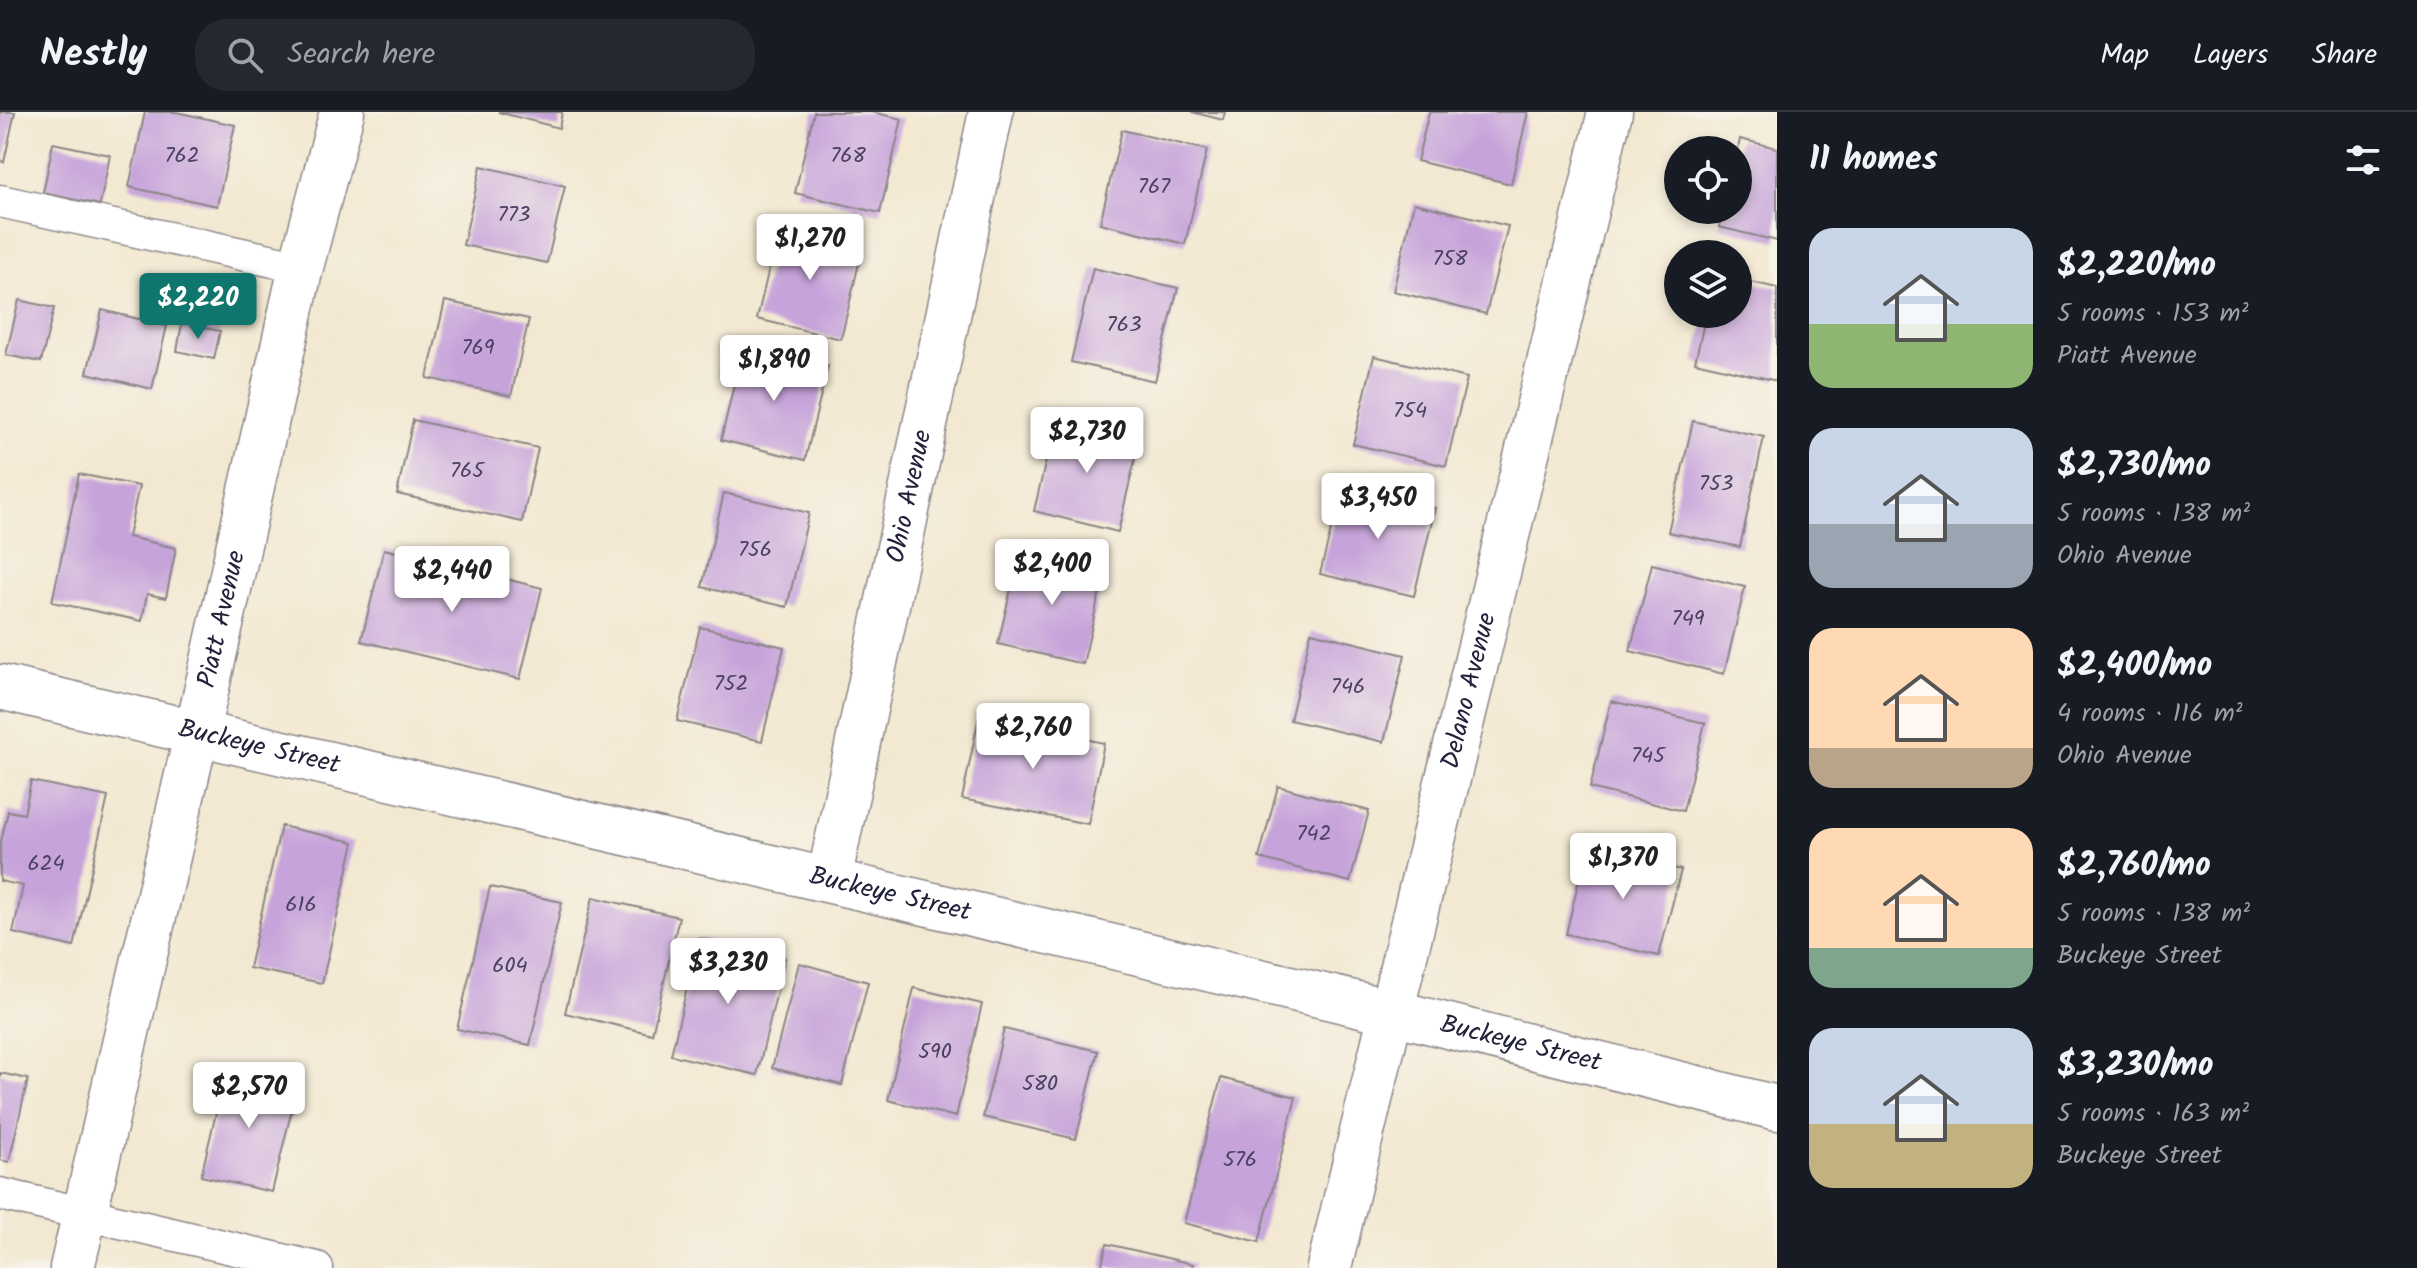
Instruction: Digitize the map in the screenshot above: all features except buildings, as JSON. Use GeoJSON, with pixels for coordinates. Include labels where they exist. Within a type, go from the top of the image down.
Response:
{"type":"FeatureCollection","features":[{"type":"Feature","properties":{"kind":"street","name":"Piatt Avenue"},"geometry":{"type":"LineString","coordinates":[[72,1268],[301,267],[342,112]]}},
{"type":"Feature","properties":{"kind":"street","name":"Ohio Avenue"},"geometry":{"type":"LineString","coordinates":[[829,880],[991,112]]}},
{"type":"Feature","properties":{"kind":"street","name":"Delano Avenue"},"geometry":{"type":"LineString","coordinates":[[1329,1268],[1610,112]]}},
{"type":"Feature","properties":{"kind":"street","name":"Buckeye Street"},"geometry":{"type":"LineString","coordinates":[[0,687],[1392,1012],[1777,1108]]}},
{"type":"Feature","properties":{"kind":"lane"},"geometry":{"type":"LineString","coordinates":[[0,201],[301,267]]}},
{"type":"Feature","properties":{"kind":"lane"},"geometry":{"type":"LineString","coordinates":[[0,1194],[317,1268]]}}]}
